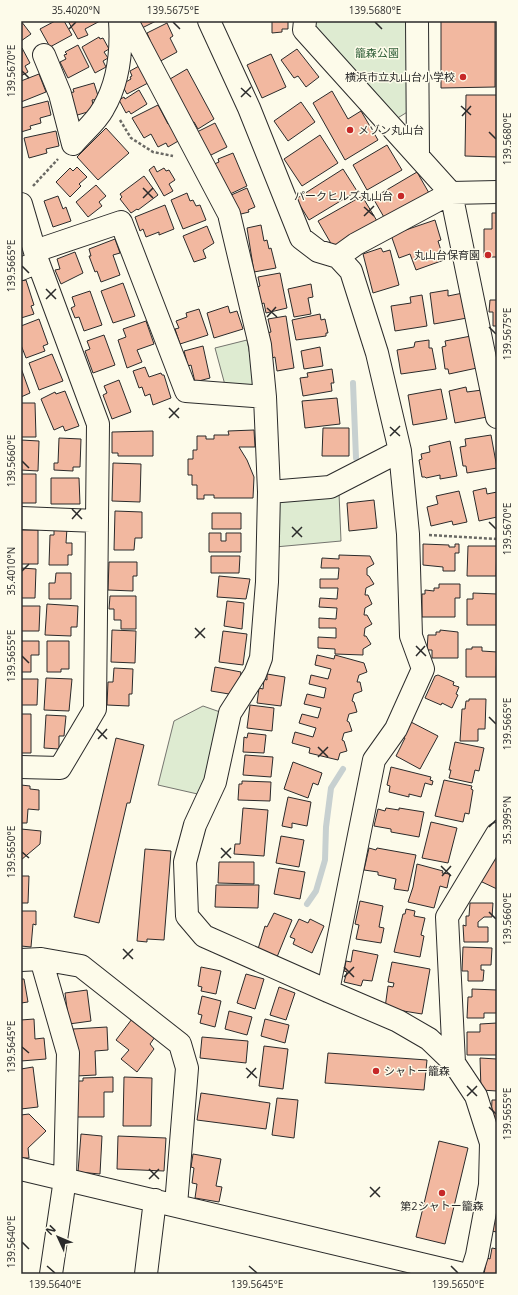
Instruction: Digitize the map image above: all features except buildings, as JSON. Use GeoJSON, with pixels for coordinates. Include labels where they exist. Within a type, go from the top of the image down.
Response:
{"type":"FeatureCollection","features":[{"type":"Feature","properties":{"kind":"street"},"geometry":{"type":"LineString","coordinates":[[73,144],[103,109],[117,76],[121,48],[120,21]]}},
{"type":"Feature","properties":{"kind":"street"},"geometry":{"type":"LineString","coordinates":[[127,21],[228,214],[260,345],[265,397],[269,492],[267,582],[261,658],[255,674],[230,713],[215,782],[195,824],[185,862],[187,916],[204,936],[398,1021],[428,1039],[454,1063],[476,1096],[494,1143],[490,1185],[477,1255],[471,1274]]}},
{"type":"Feature","properties":{"kind":"street"},"geometry":{"type":"LineString","coordinates":[[209,21],[249,108],[301,238],[318,251],[338,257],[351,270],[377,353],[400,450],[408,534],[411,636],[423,669],[396,729],[374,760],[328,991]]}},
{"type":"Feature","properties":{"kind":"street"},"geometry":{"type":"LineString","coordinates":[[304,21],[304,30],[451,193],[497,417]]}},
{"type":"Feature","properties":{"kind":"street"},"geometry":{"type":"LineString","coordinates":[[417,21],[418,156]]}},
{"type":"Feature","properties":{"kind":"street"},"geometry":{"type":"LineString","coordinates":[[44,55],[60,94],[73,144]]}},
{"type":"Feature","properties":{"kind":"street"},"geometry":{"type":"LineString","coordinates":[[338,257],[356,244],[451,193],[497,192]]}},
{"type":"Feature","properties":{"kind":"street"},"geometry":{"type":"LineString","coordinates":[[21,767],[60,768],[95,709],[98,424],[31,261],[26,196]]}},
{"type":"Feature","properties":{"kind":"street"},"geometry":{"type":"LineString","coordinates":[[31,261],[121,222],[186,390],[265,397]]}},
{"type":"Feature","properties":{"kind":"street"},"geometry":{"type":"LineString","coordinates":[[269,492],[330,487],[400,450]]}},
{"type":"Feature","properties":{"kind":"street"},"geometry":{"type":"LineString","coordinates":[[21,518],[97,521]]}},
{"type":"Feature","properties":{"kind":"street"},"geometry":{"type":"LineString","coordinates":[[454,1063],[447,917],[497,834]]}},
{"type":"Feature","properties":{"kind":"street"},"geometry":{"type":"LineString","coordinates":[[51,1274],[65,1179],[68,1053],[31,959],[81,966],[180,1044],[187,1068],[165,1203],[146,1274]]}},
{"type":"Feature","properties":{"kind":"street"},"geometry":{"type":"LineString","coordinates":[[21,1169],[463,1274]]}},
{"type":"Feature","properties":{"kind":"path"},"geometry":{"type":"LineString","coordinates":[[107,99],[131,138],[153,152],[201,161]]}},
{"type":"Feature","properties":{"kind":"path"},"geometry":{"type":"LineString","coordinates":[[26,196],[73,144]]}},
{"type":"Feature","properties":{"kind":"path"},"geometry":{"type":"LineString","coordinates":[[408,534],[497,539]]}},
{"type":"Feature","properties":{"kind":"green space","name":"籠森公園"},"geometry":{"type":"Polygon","coordinates":[[[313,21],[408,21],[409,111],[396,119],[313,31],[313,21]]]}},
{"type":"Feature","properties":{"kind":"green space"},"geometry":{"type":"Polygon","coordinates":[[[247,340],[257,390],[225,385],[215,348],[247,340]]]}},
{"type":"Feature","properties":{"kind":"green space"},"geometry":{"type":"Polygon","coordinates":[[[339,493],[341,541],[275,547],[276,499],[339,493]]]}},
{"type":"Feature","properties":{"kind":"green space"},"geometry":{"type":"Polygon","coordinates":[[[203,706],[223,713],[202,795],[158,785],[174,721],[203,706]]]}},
{"type":"Feature","properties":{"kind":"waterway"},"geometry":{"type":"LineString","coordinates":[[353,383],[356,458]]}},
{"type":"Feature","properties":{"kind":"waterway"},"geometry":{"type":"LineString","coordinates":[[307,904],[316,891],[325,860],[326,827],[331,788],[343,769]]}},
{"type":"Feature","properties":{"kind":"place","name":"横浜市立丸山台小学校"},"geometry":{"type":"Point","coordinates":[463,77]}},
{"type":"Feature","properties":{"kind":"place","name":"メゾン丸山台"},"geometry":{"type":"Point","coordinates":[350,130]}},
{"type":"Feature","properties":{"kind":"place","name":"パークヒルズ丸山台"},"geometry":{"type":"Point","coordinates":[401,196]}},
{"type":"Feature","properties":{"kind":"place","name":"丸山台保育園"},"geometry":{"type":"Point","coordinates":[488,255]}},
{"type":"Feature","properties":{"kind":"place","name":"シャトー籠森"},"geometry":{"type":"Point","coordinates":[376,1071]}},
{"type":"Feature","properties":{"kind":"place","name":"第2シャトー籠森"},"geometry":{"type":"Point","coordinates":[442,1193]}}]}
